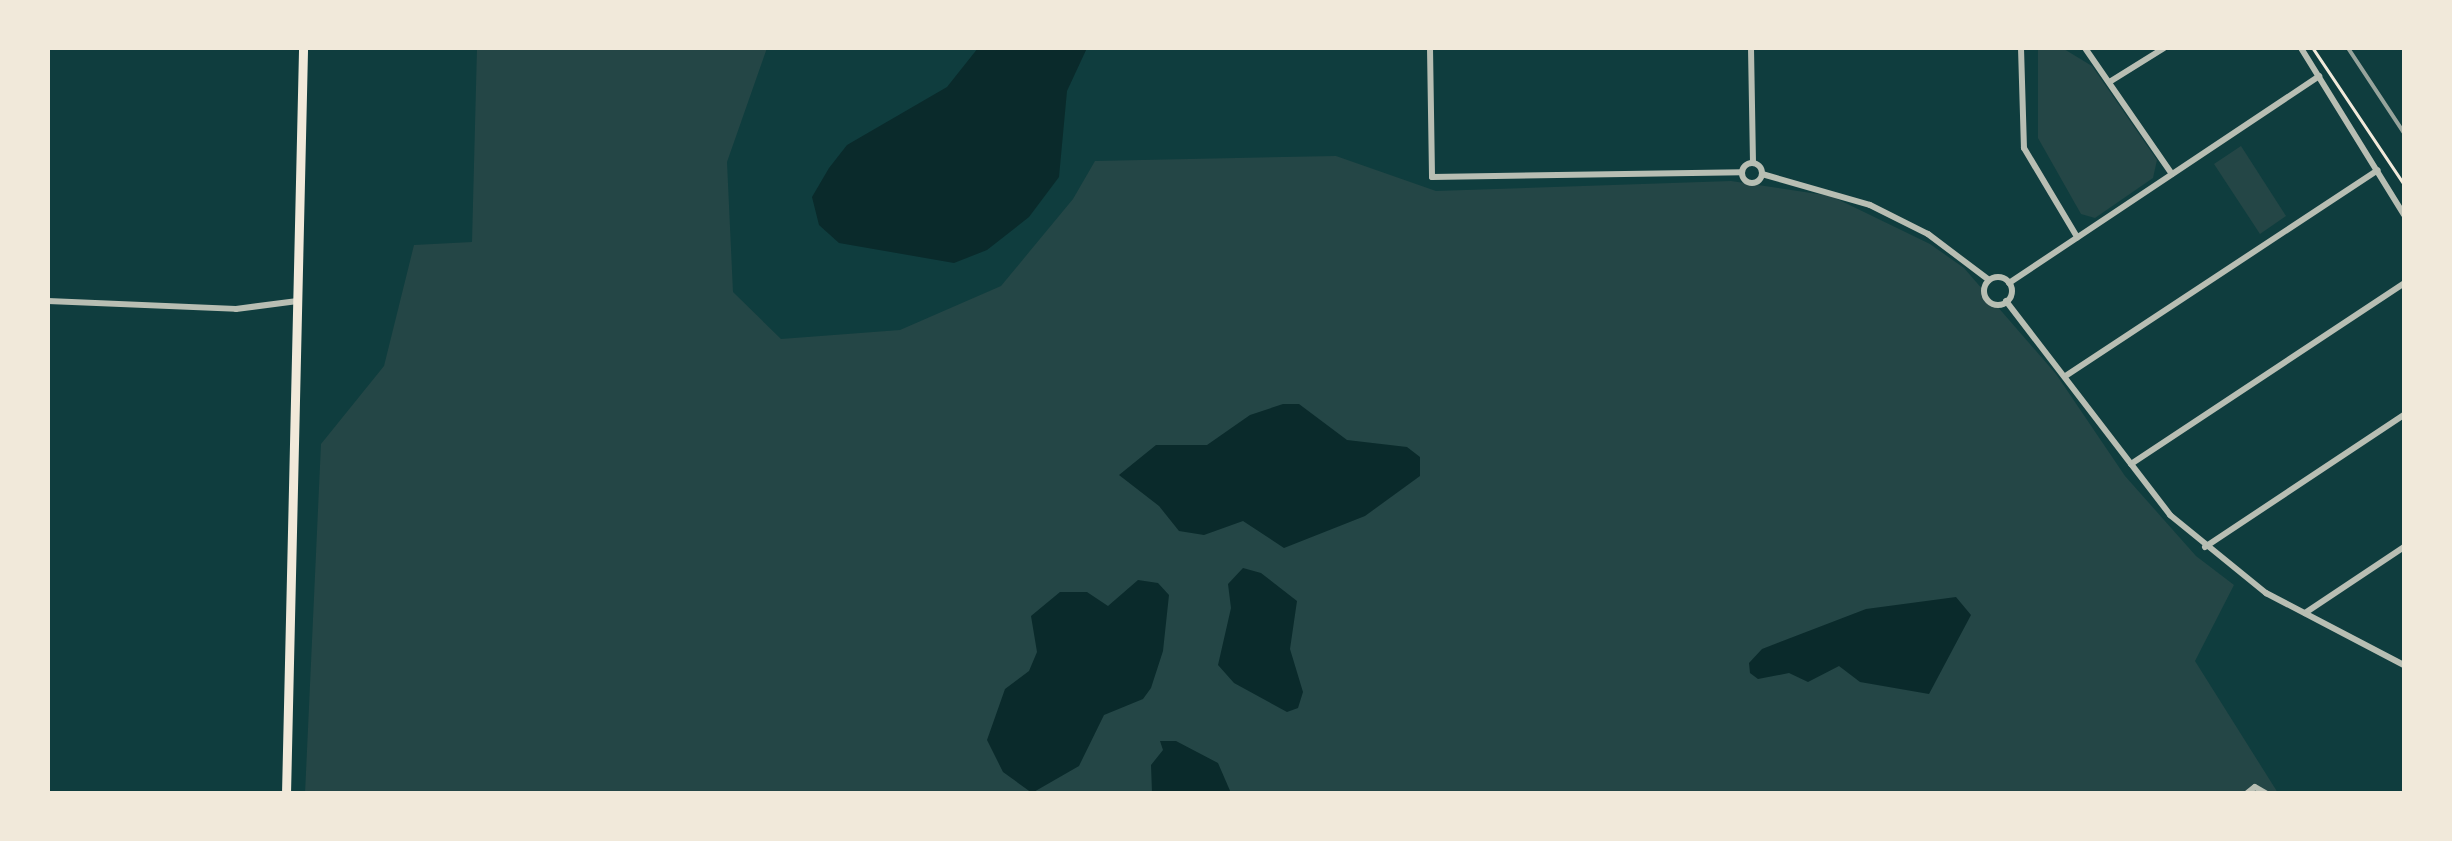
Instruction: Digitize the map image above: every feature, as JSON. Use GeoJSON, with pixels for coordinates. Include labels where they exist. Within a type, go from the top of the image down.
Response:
{"type":"FeatureCollection","features":[{"type":"Feature","properties":{"kind":"main road"},"geometry":{"type":"LineString","coordinates":[[286,794],[304,48]]}},
{"type":"Feature","properties":{"kind":"street"},"geometry":{"type":"LineString","coordinates":[[1430,48],[1432,177],[1742,172],[1753,164]]}},
{"type":"Feature","properties":{"kind":"street"},"geometry":{"type":"LineString","coordinates":[[1751,48],[1753,164],[1762,174],[1870,205],[1928,234],[1989,280],[2008,282],[2318,76]]}},
{"type":"Feature","properties":{"kind":"street"},"geometry":{"type":"LineString","coordinates":[[2021,48],[2024,148],[2077,237]]}},
{"type":"Feature","properties":{"kind":"street"},"geometry":{"type":"LineString","coordinates":[[2086,48],[2172,174]]}},
{"type":"Feature","properties":{"kind":"street"},"geometry":{"type":"LineString","coordinates":[[2111,81],[2164,48]]}},
{"type":"Feature","properties":{"kind":"street"},"geometry":{"type":"LineString","coordinates":[[2301,48],[2404,215]]}},
{"type":"Feature","properties":{"kind":"street"},"geometry":{"type":"LineString","coordinates":[[2067,376],[2378,170]]}},
{"type":"Feature","properties":{"kind":"street"},"geometry":{"type":"LineString","coordinates":[[1742,172],[1751,184],[1762,174]]}},
{"type":"Feature","properties":{"kind":"street"},"geometry":{"type":"LineString","coordinates":[[1989,280],[1986,298],[2006,301],[2131,464],[2206,547],[2304,614],[2404,665]]}},
{"type":"Feature","properties":{"kind":"street"},"geometry":{"type":"LineString","coordinates":[[2006,301],[2008,282]]}},
{"type":"Feature","properties":{"kind":"street"},"geometry":{"type":"LineString","coordinates":[[2131,464],[2404,283]]}},
{"type":"Feature","properties":{"kind":"street"},"geometry":{"type":"LineString","coordinates":[[48,301],[236,309],[298,301]]}},
{"type":"Feature","properties":{"kind":"street"},"geometry":{"type":"LineString","coordinates":[[2206,547],[2404,415]]}},
{"type":"Feature","properties":{"kind":"street"},"geometry":{"type":"LineString","coordinates":[[2304,614],[2404,547]]}},
{"type":"Feature","properties":{"kind":"street"},"geometry":{"type":"LineString","coordinates":[[2246,794],[2256,787],[2267,794]]}},
{"type":"Feature","properties":{"kind":"path"},"geometry":{"type":"LineString","coordinates":[[2313,48],[2404,184]]}},
{"type":"Feature","properties":{"kind":"shaded area"},"geometry":{"type":"Polygon","coordinates":[[[477,48],[767,48],[727,162],[733,292],[781,339],[900,330],[1001,286],[1073,199],[1095,161],[1336,156],[1436,191],[1731,181],[1831,196],[1930,244],[1964,268],[2056,374],[2125,476],[2196,556],[2234,585],[2195,661],[2278,793],[305,794],[321,444],[384,366],[414,245],[472,242],[477,48]]]}},
{"type":"Feature","properties":{"kind":"shaded area"},"geometry":{"type":"Polygon","coordinates":[[[978,48],[1087,48],[1067,91],[1059,177],[1029,217],[987,250],[954,263],[839,243],[819,225],[812,197],[829,168],[847,145],[947,87],[978,48]]]}},
{"type":"Feature","properties":{"kind":"shaded area"},"geometry":{"type":"Polygon","coordinates":[[[2038,49],[2064,49],[2092,66],[2157,160],[2153,178],[2095,218],[2081,214],[2038,138],[2038,49]]]}},
{"type":"Feature","properties":{"kind":"shaded area"},"geometry":{"type":"Polygon","coordinates":[[[2241,146],[2286,216],[2260,234],[2214,164],[2241,146]]]}},
{"type":"Feature","properties":{"kind":"shaded area"},"geometry":{"type":"Polygon","coordinates":[[[1283,404],[1299,404],[1347,440],[1407,447],[1420,457],[1420,476],[1365,516],[1284,548],[1243,521],[1204,535],[1179,531],[1159,506],[1119,475],[1156,445],[1207,445],[1250,415],[1283,404]]]}},
{"type":"Feature","properties":{"kind":"shaded area"},"geometry":{"type":"Polygon","coordinates":[[[1243,568],[1261,573],[1297,601],[1290,649],[1303,692],[1298,708],[1287,712],[1234,683],[1218,665],[1231,608],[1228,584],[1243,568]]]}},
{"type":"Feature","properties":{"kind":"shaded area"},"geometry":{"type":"Polygon","coordinates":[[[1138,580],[1158,583],[1169,595],[1163,651],[1151,688],[1143,699],[1104,715],[1079,766],[1032,793],[1003,772],[987,740],[1005,689],[1029,671],[1037,652],[1031,616],[1060,592],[1087,592],[1108,606],[1138,580]]]}},
{"type":"Feature","properties":{"kind":"shaded area"},"geometry":{"type":"Polygon","coordinates":[[[1956,597],[1971,615],[1929,694],[1860,682],[1839,666],[1808,682],[1789,673],[1758,679],[1750,673],[1749,663],[1762,649],[1866,609],[1956,597]]]}},
{"type":"Feature","properties":{"kind":"shaded area"},"geometry":{"type":"Polygon","coordinates":[[[1160,741],[1176,741],[1218,763],[1231,793],[1152,793],[1151,765],[1163,750],[1160,741]]]}},
{"type":"Feature","properties":{"kind":"railway"},"geometry":{"type":"LineString","coordinates":[[2348,48],[2404,133]]}}]}
